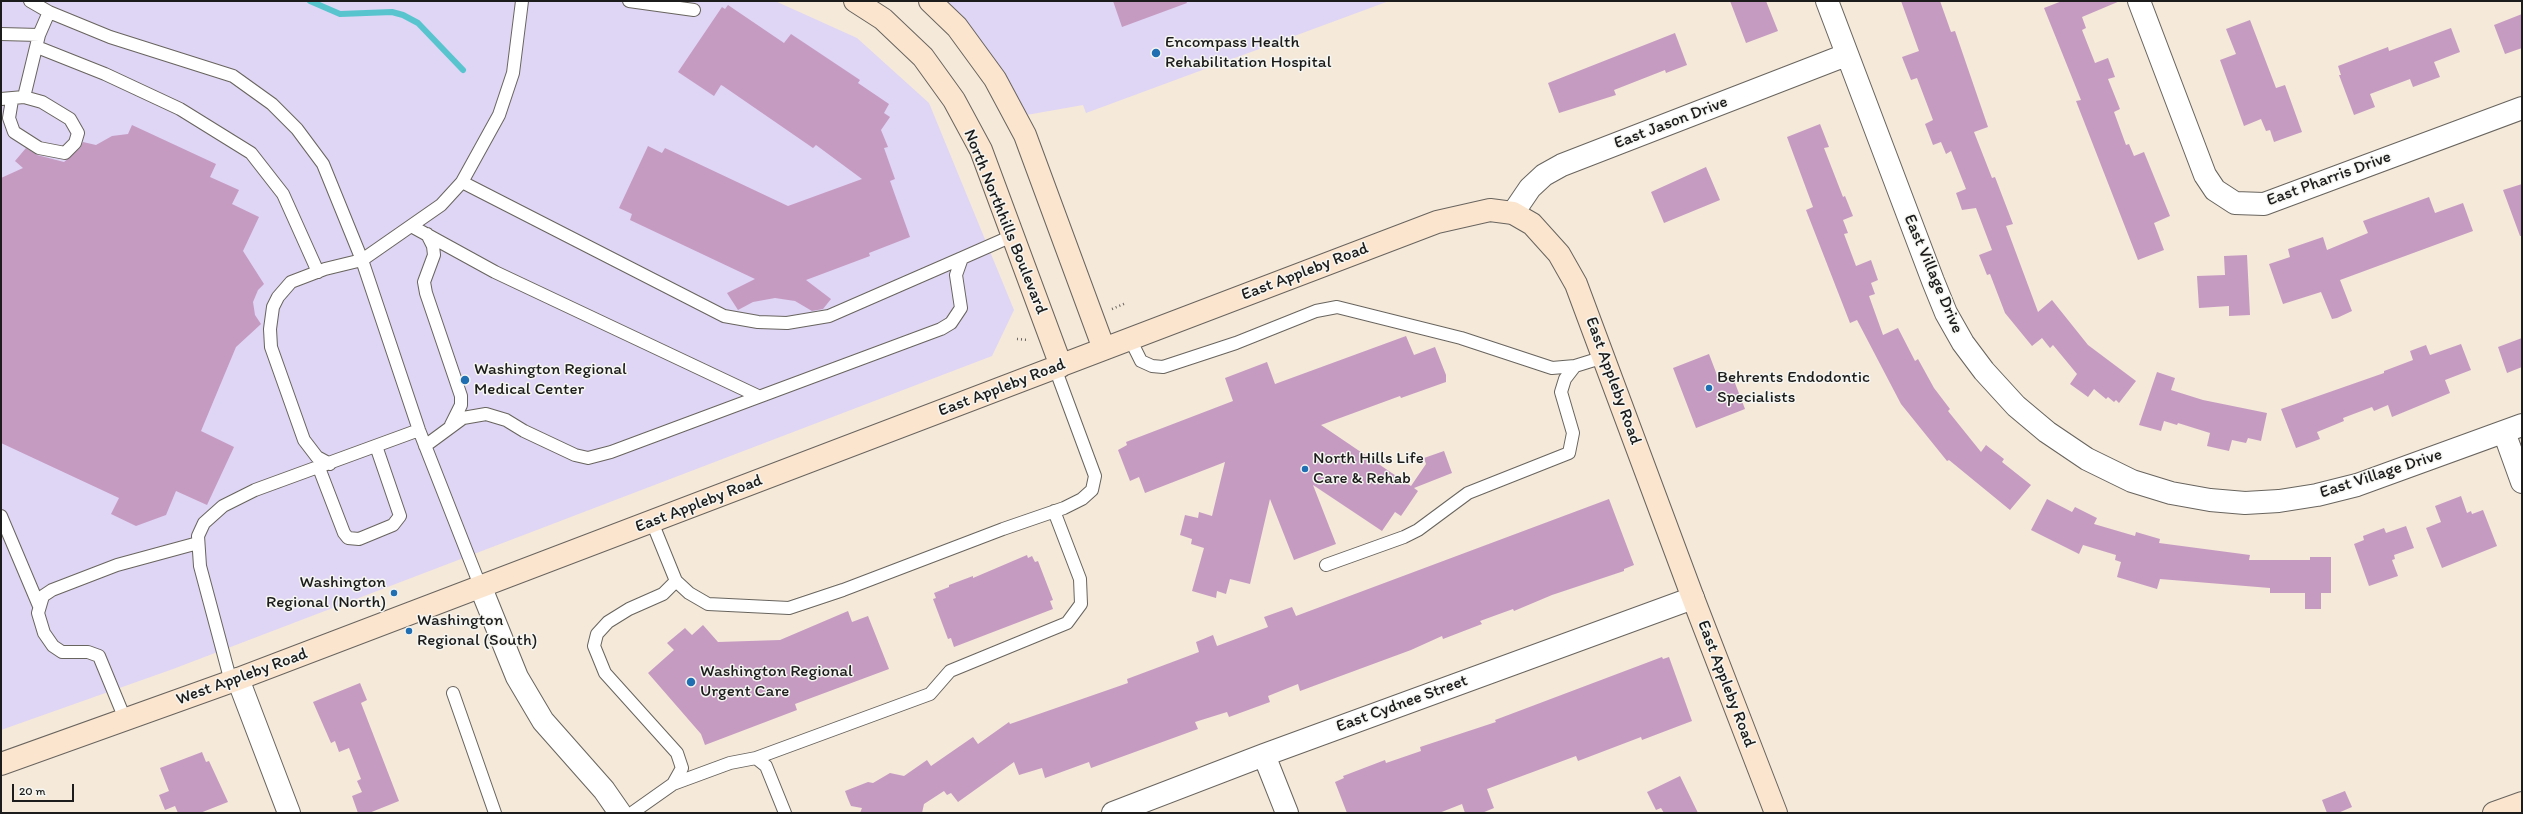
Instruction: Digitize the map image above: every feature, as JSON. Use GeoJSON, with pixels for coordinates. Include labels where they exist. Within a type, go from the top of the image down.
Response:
{"type":"FeatureCollection","features":[{"type":"Feature","properties":{"kind":"street","name":"North Northhills Boulevard"},"geometry":{"type":"LineString","coordinates":[[855,1],[883,19],[923,57],[954,100],[981,150],[1058,367]]}},
{"type":"Feature","properties":{"kind":"street"},"geometry":{"type":"LineString","coordinates":[[930,1],[957,27],[991,73],[1025,135],[1104,349]]}},
{"type":"Feature","properties":{"kind":"street","name":"East Village Drive"},"geometry":{"type":"LineString","coordinates":[[1826,1],[1933,281],[1946,312],[1963,342],[1984,371],[2016,406],[2047,432],[2087,459],[2132,481],[2171,493],[2238,502],[2279,501],[2317,495],[2356,485],[2513,429]]}},
{"type":"Feature","properties":{"kind":"street","name":"East Pharris Drive"},"geometry":{"type":"LineString","coordinates":[[2145,3],[2205,174],[2215,190],[2235,203],[2264,204],[2522,108]]}},
{"type":"Feature","properties":{"kind":"street","name":"East Jason Drive"},"geometry":{"type":"LineString","coordinates":[[1514,213],[1530,188],[1544,175],[1562,165],[1846,55]]}},
{"type":"Feature","properties":{"kind":"street","name":"East Appleby Road"},"geometry":{"type":"LineString","coordinates":[[481,588],[1437,222],[1466,214],[1490,210],[1514,213],[1532,224],[1559,254],[1576,284],[1693,598],[1776,813]]}},
{"type":"Feature","properties":{"kind":"street"},"geometry":{"type":"LineString","coordinates":[[2513,429],[2522,482]]}},
{"type":"Feature","properties":{"kind":"street"},"geometry":{"type":"LineString","coordinates":[[481,588],[516,677],[543,721],[618,811]]}},
{"type":"Feature","properties":{"kind":"street","name":"West Appleby Road"},"geometry":{"type":"LineString","coordinates":[[1,764],[235,681],[481,588]]}},
{"type":"Feature","properties":{"kind":"street","name":"East Cydnee Street"},"geometry":{"type":"LineString","coordinates":[[1113,813],[1264,755],[1693,598]]}},
{"type":"Feature","properties":{"kind":"street"},"geometry":{"type":"LineString","coordinates":[[235,681],[289,813]]}},
{"type":"Feature","properties":{"kind":"street"},"geometry":{"type":"LineString","coordinates":[[1264,755],[1287,813]]}},
{"type":"Feature","properties":{"kind":"street"},"geometry":{"type":"LineString","coordinates":[[2496,813],[2522,803]]}},
{"type":"Feature","properties":{"kind":"lane"},"geometry":{"type":"LineString","coordinates":[[30,1],[49,12],[110,37],[233,76],[272,104],[297,129],[324,164],[362,260],[419,430],[481,588]]}},
{"type":"Feature","properties":{"kind":"lane"},"geometry":{"type":"LineString","coordinates":[[376,446],[400,516],[394,525],[359,539],[348,538],[344,533],[325,466],[304,440],[270,338],[273,307],[284,289],[291,282],[318,272],[362,260],[413,227],[441,204],[462,182],[499,115],[513,73],[522,1]]}},
{"type":"Feature","properties":{"kind":"lane"},"geometry":{"type":"LineString","coordinates":[[629,1],[694,10]]}},
{"type":"Feature","properties":{"kind":"lane"},"geometry":{"type":"LineString","coordinates":[[24,97],[39,35],[49,12]]}},
{"type":"Feature","properties":{"kind":"lane"},"geometry":{"type":"LineString","coordinates":[[1,34],[39,35]]}},
{"type":"Feature","properties":{"kind":"lane"},"geometry":{"type":"LineString","coordinates":[[37,47],[105,74],[180,109],[251,153],[283,194],[318,272]]}},
{"type":"Feature","properties":{"kind":"lane"},"geometry":{"type":"LineString","coordinates":[[24,97],[42,102],[70,119],[78,133],[75,143],[65,153],[39,148],[14,132],[9,118],[6,100],[24,97]]}},
{"type":"Feature","properties":{"kind":"lane"},"geometry":{"type":"LineString","coordinates":[[462,182],[724,316],[758,322],[787,323],[829,316],[1012,236]]}},
{"type":"Feature","properties":{"kind":"lane"},"geometry":{"type":"LineString","coordinates":[[413,227],[496,272],[758,396]]}},
{"type":"Feature","properties":{"kind":"lane"},"geometry":{"type":"LineString","coordinates":[[427,234],[433,246],[434,255],[424,282],[426,293],[461,396],[461,404],[451,425]]}},
{"type":"Feature","properties":{"kind":"lane"},"geometry":{"type":"LineString","coordinates":[[425,446],[451,425],[463,418],[486,414],[506,420],[554,446],[588,458],[611,452],[758,396],[838,368],[951,323],[958,316],[961,308],[956,275],[962,258]]}},
{"type":"Feature","properties":{"kind":"lane"},"geometry":{"type":"LineString","coordinates":[[1130,339],[1141,361],[1152,366],[1163,367],[1236,343],[1316,311],[1336,307],[1460,338],[1543,366],[1562,368],[1575,366],[1604,357]]}},
{"type":"Feature","properties":{"kind":"lane"},"geometry":{"type":"LineString","coordinates":[[1326,565],[1404,537],[1418,530],[1468,493],[1569,453],[1574,433],[1561,392],[1565,378],[1575,366]]}},
{"type":"Feature","properties":{"kind":"lane"},"geometry":{"type":"LineString","coordinates":[[652,522],[676,581],[689,593],[708,604],[789,608],[843,590],[1054,511],[1082,500],[1092,490],[1095,476],[1058,367]]}},
{"type":"Feature","properties":{"kind":"lane"},"geometry":{"type":"LineString","coordinates":[[235,681],[208,600],[200,566],[198,543],[204,523],[223,506],[255,490],[325,466],[419,430]]}},
{"type":"Feature","properties":{"kind":"lane"},"geometry":{"type":"LineString","coordinates":[[618,811],[673,784],[730,764],[756,758],[930,694],[950,671],[1067,623],[1081,604],[1080,579],[1054,511]]}},
{"type":"Feature","properties":{"kind":"lane"},"geometry":{"type":"LineString","coordinates":[[1,516],[39,606],[40,623],[53,646],[62,652],[88,652],[99,656],[125,720]]}},
{"type":"Feature","properties":{"kind":"lane"},"geometry":{"type":"LineString","coordinates":[[39,606],[43,596],[52,590],[117,565],[198,543]]}},
{"type":"Feature","properties":{"kind":"lane"},"geometry":{"type":"LineString","coordinates":[[673,784],[682,768],[677,753],[614,685],[598,660],[594,646],[597,634],[608,622],[628,609],[663,594],[676,581]]}},
{"type":"Feature","properties":{"kind":"lane"},"geometry":{"type":"LineString","coordinates":[[453,693],[495,813]]}},
{"type":"Feature","properties":{"kind":"lane"},"geometry":{"type":"LineString","coordinates":[[756,758],[766,766],[785,813]]}},
{"type":"Feature","properties":{"kind":"shaded area","name":"Washington Regional Medical Center"},"geometry":{"type":"Polygon","coordinates":[[[1,1],[775,1],[857,38],[929,103],[1014,310],[992,356],[173,669],[1,730],[1,1]]]}},
{"type":"Feature","properties":{"kind":"shaded area","name":"Encompass Health Rehabilitation Hospital"},"geometry":{"type":"Polygon","coordinates":[[[930,1],[1389,1],[1086,113],[1083,105],[1015,117],[930,1]]]}},
{"type":"Feature","properties":{"kind":"building"},"geometry":{"type":"Polygon","coordinates":[[[1113,1],[1186,1],[1187,3],[1122,27],[1113,1]]]}},
{"type":"Feature","properties":{"kind":"building"},"geometry":{"type":"Polygon","coordinates":[[[1730,1],[1766,1],[1778,31],[1746,43],[1730,1]]]}},
{"type":"Feature","properties":{"kind":"building"},"geometry":{"type":"Polygon","coordinates":[[[1901,1],[1940,1],[1951,32],[1955,31],[1988,127],[1974,132],[1992,178],[1995,177],[2013,224],[2006,226],[2038,312],[2052,300],[2088,345],[2136,381],[2119,403],[2116,400],[2114,402],[2108,397],[2106,399],[2094,389],[2088,397],[2070,384],[2077,374],[2053,345],[2050,348],[2042,338],[2032,346],[2005,313],[1990,274],[1987,275],[1979,255],[1992,250],[1976,208],[1962,210],[1956,193],[1966,189],[1951,151],[1946,154],[1941,142],[1933,145],[1925,124],[1933,120],[1917,78],[1911,80],[1902,57],[1919,51],[1901,1]]]}},
{"type":"Feature","properties":{"kind":"building"},"geometry":{"type":"Polygon","coordinates":[[[2062,1],[2120,1],[2082,17],[2086,28],[2082,30],[2095,63],[2108,58],[2115,77],[2108,79],[2120,109],[2114,112],[2126,145],[2129,144],[2134,156],[2144,152],[2170,216],[2154,223],[2164,250],[2138,260],[2076,101],[2081,100],[2044,8],[2062,1]]]}},
{"type":"Feature","properties":{"kind":"building"},"geometry":{"type":"Polygon","coordinates":[[[728,5],[784,43],[791,34],[860,80],[858,83],[889,104],[884,113],[890,117],[881,130],[888,147],[884,148],[895,179],[890,181],[910,237],[869,253],[870,256],[806,280],[831,299],[823,309],[812,311],[795,301],[775,298],[753,302],[738,310],[727,293],[755,279],[630,220],[632,214],[619,208],[648,146],[662,153],[665,148],[788,206],[862,179],[816,145],[813,148],[723,86],[721,85],[714,96],[678,72],[722,7],[725,9],[728,5]]]}},
{"type":"Feature","properties":{"kind":"building"},"geometry":{"type":"Polygon","coordinates":[[[2522,14],[2522,48],[2505,54],[2494,25],[2522,14]]]}},
{"type":"Feature","properties":{"kind":"building"},"geometry":{"type":"Polygon","coordinates":[[[2250,20],[2276,88],[2285,85],[2302,132],[2274,142],[2270,130],[2266,131],[2261,119],[2244,126],[2220,60],[2236,54],[2226,29],[2250,20]]]}},
{"type":"Feature","properties":{"kind":"building"},"geometry":{"type":"Polygon","coordinates":[[[2451,28],[2460,52],[2434,62],[2440,77],[2413,87],[2410,79],[2370,94],[2375,107],[2354,115],[2339,75],[2341,75],[2338,66],[2388,47],[2389,51],[2451,28]]]}},
{"type":"Feature","properties":{"kind":"building"},"geometry":{"type":"Polygon","coordinates":[[[1675,33],[1687,65],[1666,73],[1665,70],[1614,90],[1616,95],[1559,113],[1548,83],[1675,33]]]}},
{"type":"Feature","properties":{"kind":"building"},"geometry":{"type":"Polygon","coordinates":[[[1820,124],[1829,147],[1824,148],[1843,197],[1845,196],[1853,216],[1843,220],[1848,233],[1844,234],[1856,266],[1871,260],[1878,280],[1871,283],[1875,294],[1869,296],[1883,335],[1898,328],[1915,361],[1918,359],[1934,388],[1950,409],[1948,411],[1981,452],[1986,445],[2004,459],[2002,462],[2031,485],[2010,510],[1949,460],[1947,461],[1901,404],[1857,320],[1850,323],[1806,210],[1813,207],[1787,137],[1820,124]]]}},
{"type":"Feature","properties":{"kind":"building"},"geometry":{"type":"Polygon","coordinates":[[[132,125],[216,164],[210,177],[239,190],[232,204],[259,217],[243,251],[264,284],[258,290],[253,302],[255,315],[261,324],[236,347],[201,431],[234,447],[207,505],[176,491],[166,515],[136,526],[111,514],[119,498],[1,443],[1,178],[23,168],[15,161],[26,148],[37,155],[64,162],[80,148],[83,142],[96,145],[112,136],[128,134],[132,125]]]}},
{"type":"Feature","properties":{"kind":"building"},"geometry":{"type":"Polygon","coordinates":[[[1706,167],[1720,200],[1664,223],[1651,192],[1706,167]]]}},
{"type":"Feature","properties":{"kind":"building"},"geometry":{"type":"Polygon","coordinates":[[[2522,184],[2522,236],[2520,236],[2503,190],[2522,184]]]}},
{"type":"Feature","properties":{"kind":"building"},"geometry":{"type":"Polygon","coordinates":[[[2429,197],[2435,213],[2463,203],[2473,231],[2340,280],[2352,311],[2337,318],[2332,319],[2321,292],[2283,304],[2269,264],[2290,257],[2288,249],[2323,237],[2327,250],[2368,233],[2363,221],[2429,197]]]}},
{"type":"Feature","properties":{"kind":"building"},"geometry":{"type":"Polygon","coordinates":[[[2247,255],[2250,315],[2229,316],[2229,306],[2199,308],[2197,276],[2225,275],[2224,256],[2247,255]]]}},
{"type":"Feature","properties":{"kind":"building","name":"North Hills Life Care & Rehab"},"geometry":{"type":"Polygon","coordinates":[[[1406,336],[1414,355],[1435,347],[1446,375],[1446,382],[1401,398],[1400,396],[1321,425],[1411,486],[1426,464],[1424,458],[1444,451],[1452,473],[1414,488],[1418,491],[1401,516],[1395,512],[1382,531],[1313,485],[1336,544],[1294,560],[1270,499],[1250,584],[1230,579],[1226,594],[1217,591],[1216,598],[1192,591],[1204,548],[1191,544],[1192,539],[1180,535],[1185,515],[1198,518],[1199,512],[1212,516],[1225,462],[1145,493],[1139,477],[1130,481],[1118,450],[1127,445],[1126,442],[1233,401],[1225,378],[1267,362],[1275,384],[1406,336]]]}},
{"type":"Feature","properties":{"kind":"building"},"geometry":{"type":"Polygon","coordinates":[[[2522,338],[2522,367],[2507,373],[2498,347],[2522,338]]]}},
{"type":"Feature","properties":{"kind":"building"},"geometry":{"type":"Polygon","coordinates":[[[2461,344],[2471,370],[2445,380],[2450,393],[2392,417],[2388,405],[2374,411],[2372,407],[2343,418],[2344,421],[2317,432],[2320,439],[2296,448],[2281,409],[2384,373],[2384,371],[2413,360],[2410,351],[2426,345],[2430,355],[2461,344]]]}},
{"type":"Feature","properties":{"kind":"building","name":"Behrents Endodontic Specialists"},"geometry":{"type":"Polygon","coordinates":[[[1709,354],[1720,383],[1733,378],[1745,409],[1696,428],[1673,368],[1709,354]]]}},
{"type":"Feature","properties":{"kind":"building"},"geometry":{"type":"Polygon","coordinates":[[[2157,372],[2175,378],[2171,390],[2203,400],[2267,413],[2261,441],[2248,438],[2246,443],[2232,440],[2229,451],[2207,446],[2210,433],[2178,423],[2177,425],[2164,421],[2161,431],[2139,425],[2157,372]]]}},
{"type":"Feature","properties":{"kind":"building"},"geometry":{"type":"Polygon","coordinates":[[[2461,496],[2467,513],[2471,511],[2472,514],[2483,510],[2497,546],[2442,568],[2426,528],[2441,522],[2435,506],[2461,496]]]}},
{"type":"Feature","properties":{"kind":"building"},"geometry":{"type":"Polygon","coordinates":[[[1609,499],[1634,565],[1624,569],[1624,571],[1552,595],[1514,611],[1513,609],[1480,621],[1482,624],[1443,639],[1442,636],[1411,650],[1300,691],[1298,684],[1268,696],[1270,702],[1229,717],[1227,712],[1195,722],[1198,729],[1091,768],[1089,762],[1045,778],[1042,768],[1019,775],[1014,762],[958,802],[951,793],[947,795],[944,791],[924,804],[922,813],[860,813],[862,808],[851,806],[848,799],[845,791],[868,782],[873,783],[890,773],[904,776],[927,760],[931,766],[973,737],[978,744],[1009,722],[1010,724],[1128,683],[1127,679],[1199,652],[1196,642],[1213,635],[1217,646],[1268,627],[1264,617],[1292,607],[1296,616],[1609,499]]]}},
{"type":"Feature","properties":{"kind":"building"},"geometry":{"type":"Polygon","coordinates":[[[2047,499],[2072,512],[2075,507],[2097,518],[2094,524],[2135,536],[2136,532],[2160,539],[2159,543],[2250,555],[2249,560],[2310,560],[2310,557],[2331,557],[2331,593],[2321,593],[2321,609],[2305,609],[2305,593],[2270,593],[2270,588],[2160,579],[2157,589],[2117,577],[2121,562],[2115,560],[2116,555],[2083,545],[2079,554],[2031,530],[2047,499]]]}},
{"type":"Feature","properties":{"kind":"building"},"geometry":{"type":"Polygon","coordinates":[[[2406,526],[2414,548],[2394,555],[2395,559],[2392,560],[2398,576],[2369,586],[2354,544],[2364,540],[2363,536],[2384,528],[2386,533],[2406,526]]]}},
{"type":"Feature","properties":{"kind":"building"},"geometry":{"type":"Polygon","coordinates":[[[1027,555],[1028,558],[1032,556],[1035,562],[1038,561],[1053,600],[1050,601],[1053,609],[954,647],[951,638],[948,639],[933,599],[936,598],[934,593],[949,587],[949,585],[973,576],[973,578],[1027,555]]]}},
{"type":"Feature","properties":{"kind":"building"},"geometry":{"type":"Polygon","coordinates":[[[848,611],[852,622],[868,616],[889,669],[795,704],[797,710],[705,745],[701,734],[648,673],[674,650],[667,643],[685,628],[692,635],[703,625],[718,642],[780,640],[848,611]]]}},
{"type":"Feature","properties":{"kind":"building"},"geometry":{"type":"Polygon","coordinates":[[[1662,657],[1663,659],[1669,657],[1692,721],[1642,740],[1641,737],[1578,761],[1576,756],[1487,789],[1494,808],[1482,813],[1465,813],[1462,804],[1439,813],[1347,813],[1335,782],[1344,778],[1343,776],[1385,760],[1386,763],[1421,751],[1420,747],[1496,722],[1495,720],[1662,657]]]}},
{"type":"Feature","properties":{"kind":"building"},"geometry":{"type":"Polygon","coordinates":[[[360,683],[367,700],[361,703],[399,801],[369,813],[358,813],[352,796],[362,792],[357,781],[361,779],[349,748],[339,752],[335,741],[331,743],[313,702],[360,683]]]}},
{"type":"Feature","properties":{"kind":"building"},"geometry":{"type":"Polygon","coordinates":[[[202,752],[206,762],[209,761],[228,802],[200,813],[178,813],[175,806],[165,810],[159,795],[169,791],[160,768],[202,752]]]}},
{"type":"Feature","properties":{"kind":"building"},"geometry":{"type":"Polygon","coordinates":[[[1680,776],[1698,813],[1664,813],[1661,808],[1656,810],[1647,792],[1680,776]]]}},
{"type":"Feature","properties":{"kind":"building"},"geometry":{"type":"Polygon","coordinates":[[[2345,791],[2352,807],[2338,813],[2327,813],[2322,800],[2345,791]]]}},
{"type":"Feature","properties":{"kind":"waterway"},"geometry":{"type":"LineString","coordinates":[[310,1],[340,14],[392,12],[403,15],[418,23],[463,70]]}},
{"type":"Feature","properties":{"kind":"place","name":"Encompass Health Rehabilitation Hospital"},"geometry":{"type":"Point","coordinates":[1156,53]}},
{"type":"Feature","properties":{"kind":"place","name":"Washington Regional Medical Center"},"geometry":{"type":"Point","coordinates":[465,380]}},
{"type":"Feature","properties":{"kind":"place","name":"Behrents Endodontic Specialists"},"geometry":{"type":"Point","coordinates":[1709,388]}},
{"type":"Feature","properties":{"kind":"place","name":"North Hills Life Care & Rehab"},"geometry":{"type":"Point","coordinates":[1305,469]}},
{"type":"Feature","properties":{"kind":"place","name":"Washington Regional (North)"},"geometry":{"type":"Point","coordinates":[394,593]}},
{"type":"Feature","properties":{"kind":"place","name":"Washington Regional (South)"},"geometry":{"type":"Point","coordinates":[409,631]}},
{"type":"Feature","properties":{"kind":"place","name":"Washington Regional Urgent Care"},"geometry":{"type":"Point","coordinates":[691,682]}}]}
